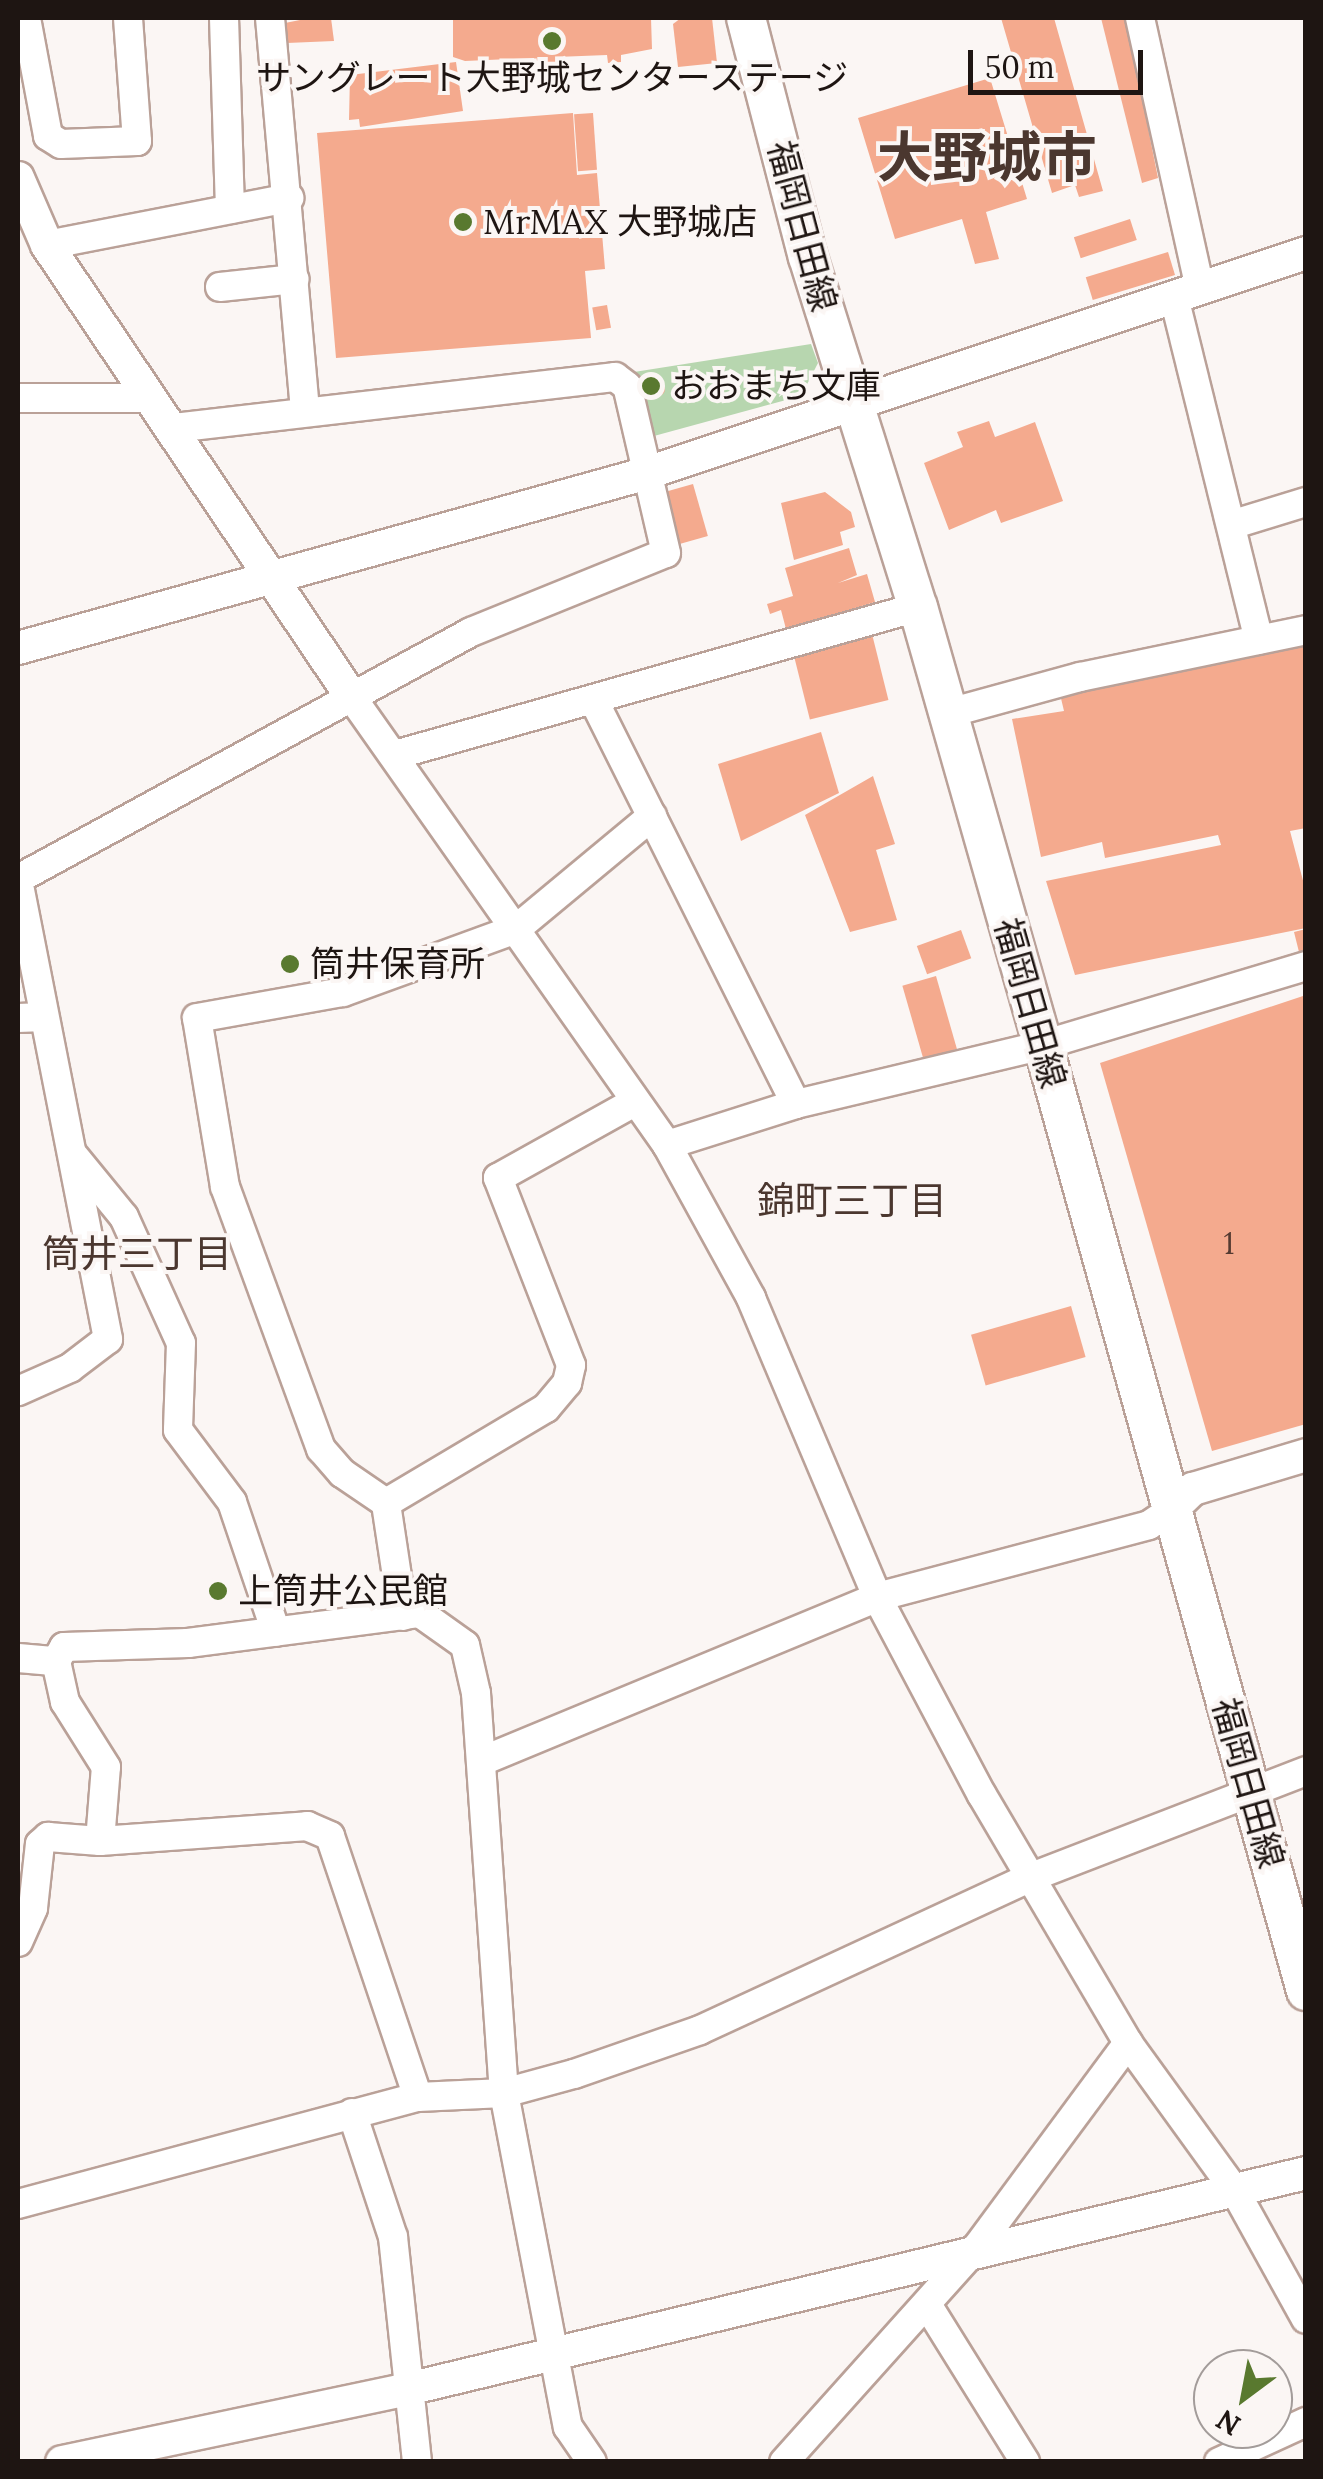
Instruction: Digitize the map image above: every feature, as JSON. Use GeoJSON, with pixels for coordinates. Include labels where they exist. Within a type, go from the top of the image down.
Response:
{"type":"FeatureCollection","features":[{"type":"Feature","properties":{"kind":"main road","name":"福岡日田線"},"geometry":{"type":"LineString","coordinates":[[746,18],[854,407],[918,607],[945,714],[1043,1045],[1306,1991]]}},
{"type":"Feature","properties":{"kind":"street"},"geometry":{"type":"LineString","coordinates":[[26,18],[48,136],[61,144],[137,140],[128,18]]}},
{"type":"Feature","properties":{"kind":"street"},"geometry":{"type":"LineString","coordinates":[[224,18],[230,209]]}},
{"type":"Feature","properties":{"kind":"street"},"geometry":{"type":"LineString","coordinates":[[270,18],[289,198],[304,410]]}},
{"type":"Feature","properties":{"kind":"street"},"geometry":{"type":"LineString","coordinates":[[1140,18],[1187,293],[1260,640]]}},
{"type":"Feature","properties":{"kind":"street"},"geometry":{"type":"LineString","coordinates":[[18,178],[47,245],[175,428],[270,579],[667,1145],[751,1298],[877,1598],[1029,1878],[1128,2043],[1234,2191],[1306,2319]]}},
{"type":"Feature","properties":{"kind":"street"},"geometry":{"type":"LineString","coordinates":[[47,245],[289,198]]}},
{"type":"Feature","properties":{"kind":"street"},"geometry":{"type":"LineString","coordinates":[[18,648],[644,474],[854,407],[1010,346],[1306,253]]}},
{"type":"Feature","properties":{"kind":"street"},"geometry":{"type":"LineString","coordinates":[[220,286],[295,279]]}},
{"type":"Feature","properties":{"kind":"street"},"geometry":{"type":"LineString","coordinates":[[18,1391],[70,1368],[108,1340],[71,1152],[31,1017],[18,880],[471,632],[662,558],[666,543],[644,474],[626,386],[615,376],[175,428]]}},
{"type":"Feature","properties":{"kind":"street"},"geometry":{"type":"LineString","coordinates":[[18,398],[152,398]]}},
{"type":"Feature","properties":{"kind":"street"},"geometry":{"type":"LineString","coordinates":[[1234,524],[1306,502]]}},
{"type":"Feature","properties":{"kind":"street"},"geometry":{"type":"LineString","coordinates":[[396,755],[918,607]]}},
{"type":"Feature","properties":{"kind":"street"},"geometry":{"type":"LineString","coordinates":[[945,714],[1306,630]]}},
{"type":"Feature","properties":{"kind":"street"},"geometry":{"type":"LineString","coordinates":[[593,699],[796,1104]]}},
{"type":"Feature","properties":{"kind":"street"},"geometry":{"type":"LineString","coordinates":[[403,1616],[386,1504],[342,1473],[304,1414],[225,1187],[197,1018],[343,992],[516,928],[652,816]]}},
{"type":"Feature","properties":{"kind":"street"},"geometry":{"type":"LineString","coordinates":[[667,1145],[796,1104],[1043,1045],[1306,966]]}},
{"type":"Feature","properties":{"kind":"street"},"geometry":{"type":"LineString","coordinates":[[386,1504],[546,1408],[567,1383],[571,1365],[498,1178],[634,1103]]}},
{"type":"Feature","properties":{"kind":"street"},"geometry":{"type":"LineString","coordinates":[[71,1152],[124,1216],[182,1343],[178,1430],[232,1502],[276,1632]]}},
{"type":"Feature","properties":{"kind":"street"},"geometry":{"type":"LineString","coordinates":[[482,1761],[877,1598],[1150,1525],[1193,1489],[1306,1455]]}},
{"type":"Feature","properties":{"kind":"street"},"geometry":{"type":"LineString","coordinates":[[100,1841],[106,1767],[65,1702],[56,1661],[64,1647],[276,1632],[420,1613],[465,1646],[482,1761],[504,2093],[568,2427],[592,2462]]}},
{"type":"Feature","properties":{"kind":"street"},"geometry":{"type":"LineString","coordinates":[[18,1654],[56,1661]]}},
{"type":"Feature","properties":{"kind":"street"},"geometry":{"type":"LineString","coordinates":[[18,2204],[418,2097],[504,2093],[700,2030],[1029,1878],[1306,1771]]}},
{"type":"Feature","properties":{"kind":"street"},"geometry":{"type":"LineString","coordinates":[[18,1942],[33,1908],[40,1844],[48,1837],[100,1841],[306,1826],[330,1836],[418,2097]]}},
{"type":"Feature","properties":{"kind":"street"},"geometry":{"type":"LineString","coordinates":[[784,2462],[977,2247],[1128,2043]]}},
{"type":"Feature","properties":{"kind":"street"},"geometry":{"type":"LineString","coordinates":[[352,2113],[393,2237],[418,2462]]}},
{"type":"Feature","properties":{"kind":"street"},"geometry":{"type":"LineString","coordinates":[[62,2462],[412,2388],[977,2247],[1306,2173]]}},
{"type":"Feature","properties":{"kind":"street"},"geometry":{"type":"LineString","coordinates":[[928,2306],[1025,2462]]}},
{"type":"Feature","properties":{"kind":"street"},"geometry":{"type":"LineString","coordinates":[[1219,2462],[1306,2422]]}},
{"type":"Feature","properties":{"kind":"green space"},"geometry":{"type":"Polygon","coordinates":[[[811,344],[818,363],[801,396],[654,436],[644,431],[634,372],[811,344]]]}},
{"type":"Feature","properties":{"kind":"building"},"geometry":{"type":"Polygon","coordinates":[[[331,18],[334,41],[287,43],[285,23],[331,18]]]}},
{"type":"Feature","properties":{"kind":"building","name":"サングレート大野城センターステージ"},"geometry":{"type":"Polygon","coordinates":[[[453,18],[651,18],[652,49],[621,55],[621,62],[608,63],[607,55],[556,57],[557,69],[535,66],[534,58],[465,61],[453,57],[453,18]]]}},
{"type":"Feature","properties":{"kind":"building"},"geometry":{"type":"Polygon","coordinates":[[[681,18],[712,18],[717,63],[678,67],[673,24],[681,18]]]}},
{"type":"Feature","properties":{"kind":"building"},"geometry":{"type":"Polygon","coordinates":[[[1001,18],[1054,18],[1103,191],[1079,197],[1075,185],[1052,193],[1001,18]]]}},
{"type":"Feature","properties":{"kind":"building"},"geometry":{"type":"Polygon","coordinates":[[[1101,18],[1126,18],[1158,178],[1142,183],[1101,18]]]}},
{"type":"Feature","properties":{"kind":"building"},"geometry":{"type":"Polygon","coordinates":[[[456,62],[463,111],[360,127],[359,119],[349,120],[350,75],[456,62]]]}},
{"type":"Feature","properties":{"kind":"building"},"geometry":{"type":"Polygon","coordinates":[[[990,78],[1027,199],[986,212],[999,259],[975,264],[962,219],[895,239],[858,118],[990,78]]]}},
{"type":"Feature","properties":{"kind":"building","name":"MrMAX 大野城店"},"geometry":{"type":"Polygon","coordinates":[[[573,113],[577,175],[597,173],[605,269],[585,271],[591,338],[336,358],[317,133],[573,113]]]}},
{"type":"Feature","properties":{"kind":"building"},"geometry":{"type":"Polygon","coordinates":[[[593,113],[597,170],[578,171],[574,114],[593,113]]]}},
{"type":"Feature","properties":{"kind":"building"},"geometry":{"type":"Polygon","coordinates":[[[1130,219],[1137,240],[1081,258],[1074,237],[1130,219]]]}},
{"type":"Feature","properties":{"kind":"building"},"geometry":{"type":"Polygon","coordinates":[[[1168,252],[1175,275],[1093,300],[1086,277],[1168,252]]]}},
{"type":"Feature","properties":{"kind":"building"},"geometry":{"type":"Polygon","coordinates":[[[607,305],[611,328],[596,330],[592,308],[607,305]]]}},
{"type":"Feature","properties":{"kind":"building"},"geometry":{"type":"Polygon","coordinates":[[[658,382],[665,389],[658,396],[651,389],[658,382]]]}},
{"type":"Feature","properties":{"kind":"building"},"geometry":{"type":"Polygon","coordinates":[[[989,421],[995,437],[1035,422],[1063,501],[1001,523],[996,510],[949,530],[924,463],[963,447],[957,432],[989,421]]]}},
{"type":"Feature","properties":{"kind":"building"},"geometry":{"type":"Polygon","coordinates":[[[693,484],[708,536],[675,545],[660,493],[693,484]]]}},
{"type":"Feature","properties":{"kind":"building"},"geometry":{"type":"Polygon","coordinates":[[[825,492],[851,512],[855,527],[840,532],[843,545],[794,560],[781,503],[825,492]]]}},
{"type":"Feature","properties":{"kind":"building"},"geometry":{"type":"Polygon","coordinates":[[[849,548],[857,575],[838,583],[867,574],[875,602],[786,629],[781,610],[770,614],[767,604],[793,596],[785,568],[849,548]]]}},
{"type":"Feature","properties":{"kind":"building"},"geometry":{"type":"Polygon","coordinates":[[[872,634],[888,700],[810,720],[793,654],[872,634]]]}},
{"type":"Feature","properties":{"kind":"building"},"geometry":{"type":"Polygon","coordinates":[[[1306,640],[1306,828],[1290,831],[1306,892],[1306,928],[1075,975],[1046,881],[1221,845],[1218,835],[1105,858],[1102,842],[1041,857],[1012,719],[1064,711],[1059,690],[1306,640]]]}},
{"type":"Feature","properties":{"kind":"building"},"geometry":{"type":"Polygon","coordinates":[[[821,732],[839,793],[741,841],[718,764],[821,732]]]}},
{"type":"Feature","properties":{"kind":"building"},"geometry":{"type":"Polygon","coordinates":[[[873,776],[895,844],[876,850],[897,920],[850,932],[805,815],[873,776]]]}},
{"type":"Feature","properties":{"kind":"building"},"geometry":{"type":"Polygon","coordinates":[[[1306,929],[1306,972],[1304,972],[1294,932],[1306,929]]]}},
{"type":"Feature","properties":{"kind":"building"},"geometry":{"type":"Polygon","coordinates":[[[961,930],[971,958],[927,974],[917,946],[961,930]]]}},
{"type":"Feature","properties":{"kind":"building"},"geometry":{"type":"Polygon","coordinates":[[[936,976],[957,1049],[923,1059],[902,986],[936,976]]]}},
{"type":"Feature","properties":{"kind":"building"},"geometry":{"type":"Polygon","coordinates":[[[1306,995],[1306,1424],[1212,1451],[1100,1063],[1306,995]]]}},
{"type":"Feature","properties":{"kind":"building"},"geometry":{"type":"Polygon","coordinates":[[[1071,1306],[1086,1357],[986,1386],[971,1335],[1071,1306]]]}},
{"type":"Feature","properties":{"kind":"place","name":"サングレート大野城センターステージ"},"geometry":{"type":"Point","coordinates":[552,41]}},
{"type":"Feature","properties":{"kind":"place","name":"MrMAX 大野城店"},"geometry":{"type":"Point","coordinates":[463,222]}},
{"type":"Feature","properties":{"kind":"place","name":"おおまち文庫"},"geometry":{"type":"Point","coordinates":[651,386]}},
{"type":"Feature","properties":{"kind":"place","name":"筒井保育所"},"geometry":{"type":"Point","coordinates":[290,964]}},
{"type":"Feature","properties":{"kind":"place","name":"上筒井公民館"},"geometry":{"type":"Point","coordinates":[218,1591]}},
{"type":"Feature","properties":{"kind":"district","name":"大野城市"},"geometry":{"type":"Point","coordinates":[987,158]}},
{"type":"Feature","properties":{"kind":"district","name":"錦町三丁目"},"geometry":{"type":"Point","coordinates":[852,1201]}},
{"type":"Feature","properties":{"kind":"district","name":"筒井三丁目"},"geometry":{"type":"Point","coordinates":[137,1254]}}]}
